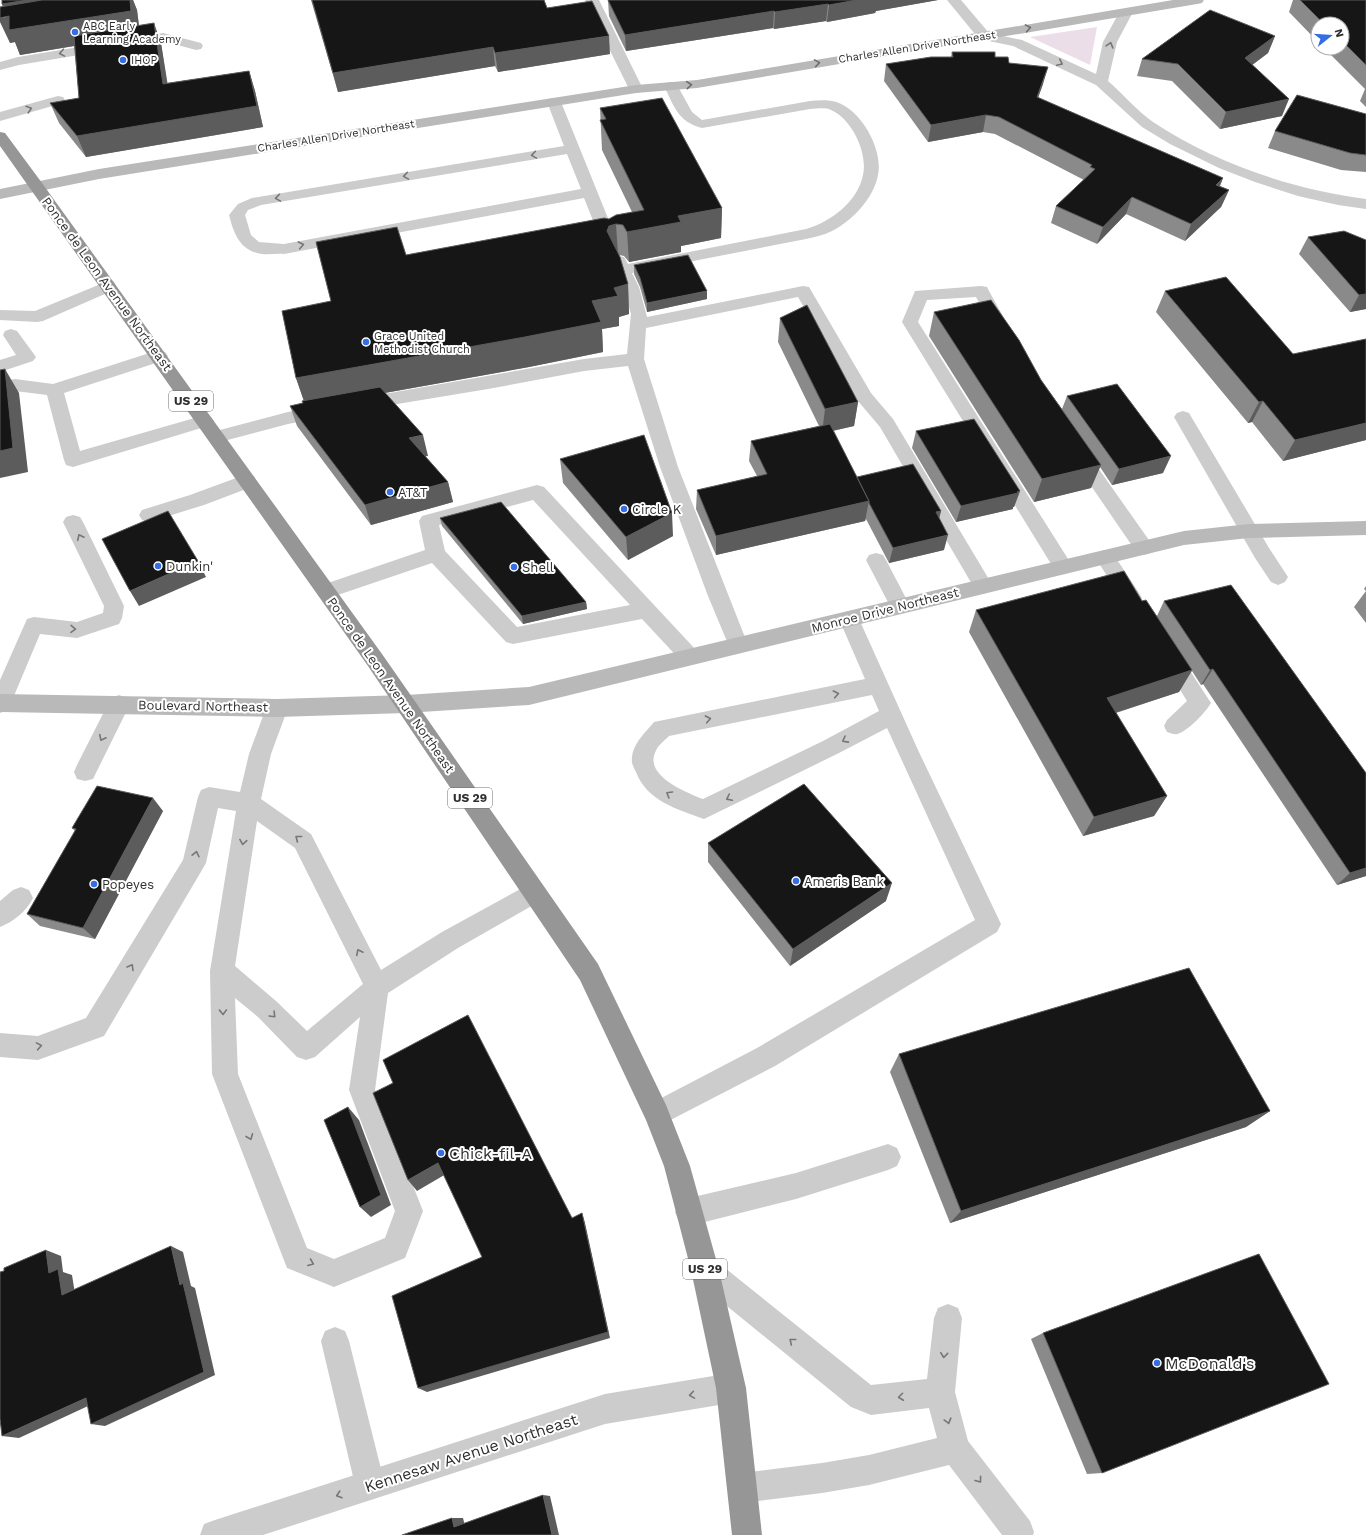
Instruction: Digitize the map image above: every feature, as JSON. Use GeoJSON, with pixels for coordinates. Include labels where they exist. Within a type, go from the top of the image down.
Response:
{"type":"FeatureCollection","features":[{"type":"Feature","properties":{"kind":"highway","name":"Ponce de Leon Avenue Northeast"},"geometry":{"type":"LineString","coordinates":[[0,136],[159,356],[406,704],[589,972],[657,1114],[677,1166],[705,1270],[731,1388],[748,1535]]}},
{"type":"Feature","properties":{"kind":"street"},"geometry":{"type":"LineString","coordinates":[[592,0],[636,89]]}},
{"type":"Feature","properties":{"kind":"street"},"geometry":{"type":"LineString","coordinates":[[954,0],[984,36],[1017,42],[1101,82],[1147,124],[1224,165],[1260,179],[1298,191],[1338,200],[1366,204]]}},
{"type":"Feature","properties":{"kind":"street","name":"Charles Allen Drive Northeast"},"geometry":{"type":"LineString","coordinates":[[0,194],[99,174],[636,89],[673,80],[697,84],[1197,0]]}},
{"type":"Feature","properties":{"kind":"street"},"geometry":{"type":"LineString","coordinates":[[1101,82],[1110,42],[1126,12]]}},
{"type":"Feature","properties":{"kind":"street"},"geometry":{"type":"LineString","coordinates":[[0,66],[26,60],[163,37],[172,38],[178,42],[196,46]]}},
{"type":"Feature","properties":{"kind":"street"},"geometry":{"type":"LineString","coordinates":[[673,80],[690,119],[696,123],[708,124],[823,103],[838,107],[850,118],[863,136],[870,152],[871,175],[862,196],[846,213],[829,226],[806,234],[620,265],[631,287],[639,314],[635,359],[670,468],[738,646]]}},
{"type":"Feature","properties":{"kind":"street"},"geometry":{"type":"LineString","coordinates":[[0,117],[58,100]]}},
{"type":"Feature","properties":{"kind":"street"},"geometry":{"type":"LineString","coordinates":[[554,102],[610,244]]}},
{"type":"Feature","properties":{"kind":"street"},"geometry":{"type":"LineString","coordinates":[[573,149],[257,201],[243,207],[237,215],[246,240],[258,248],[284,248],[589,192]]}},
{"type":"Feature","properties":{"kind":"street"},"geometry":{"type":"LineString","coordinates":[[0,366],[27,358],[5,337],[37,317],[108,286]]}},
{"type":"Feature","properties":{"kind":"street"},"geometry":{"type":"LineString","coordinates":[[637,324],[803,291],[864,397],[887,423],[983,586]]}},
{"type":"Feature","properties":{"kind":"street"},"geometry":{"type":"LineString","coordinates":[[1007,338],[981,291],[921,295],[910,322],[1063,567]]}},
{"type":"Feature","properties":{"kind":"street"},"geometry":{"type":"LineString","coordinates":[[0,315],[37,317]]}},
{"type":"Feature","properties":{"kind":"street"},"geometry":{"type":"LineString","coordinates":[[0,388],[15,385],[54,390],[159,356]]}},
{"type":"Feature","properties":{"kind":"street"},"geometry":{"type":"LineString","coordinates":[[216,437],[288,418],[584,365],[635,359]]}},
{"type":"Feature","properties":{"kind":"street"},"geometry":{"type":"LineString","coordinates":[[54,390],[73,460],[205,422]]}},
{"type":"Feature","properties":{"kind":"street"},"geometry":{"type":"LineString","coordinates":[[1183,417],[1278,577]]}},
{"type":"Feature","properties":{"kind":"street"},"geometry":{"type":"LineString","coordinates":[[1067,437],[1144,548]]}},
{"type":"Feature","properties":{"kind":"street"},"geometry":{"type":"LineString","coordinates":[[149,516],[247,481]]}},
{"type":"Feature","properties":{"kind":"street"},"geometry":{"type":"LineString","coordinates":[[646,610],[513,636],[436,554],[429,520],[537,492],[690,657]]}},
{"type":"Feature","properties":{"kind":"street"},"geometry":{"type":"LineString","coordinates":[[0,703],[34,625],[77,630],[112,618],[114,606],[73,522]]}},
{"type":"Feature","properties":{"kind":"street","name":"Monroe Drive Northeast"},"geometry":{"type":"LineString","coordinates":[[406,704],[529,696],[1184,538],[1249,530],[1366,528]]}},
{"type":"Feature","properties":{"kind":"street"},"geometry":{"type":"LineString","coordinates":[[326,591],[436,554]]}},
{"type":"Feature","properties":{"kind":"street"},"geometry":{"type":"LineString","coordinates":[[1105,557],[1144,617]]}},
{"type":"Feature","properties":{"kind":"street"},"geometry":{"type":"LineString","coordinates":[[876,560],[900,606]]}},
{"type":"Feature","properties":{"kind":"street"},"geometry":{"type":"LineString","coordinates":[[657,1114],[766,1057],[989,924],[849,619]]}},
{"type":"Feature","properties":{"kind":"street"},"geometry":{"type":"LineString","coordinates":[[1161,644],[1200,703],[1175,726]]}},
{"type":"Feature","properties":{"kind":"street"},"geometry":{"type":"LineString","coordinates":[[878,685],[662,728],[648,745],[642,758],[646,772],[652,783],[680,801],[704,809],[892,715]]}},
{"type":"Feature","properties":{"kind":"street","name":"Boulevard Northeast"},"geometry":{"type":"LineString","coordinates":[[0,703],[277,708],[406,704]]}},
{"type":"Feature","properties":{"kind":"street"},"geometry":{"type":"LineString","coordinates":[[85,772],[119,704]]}},
{"type":"Feature","properties":{"kind":"street"},"geometry":{"type":"LineString","coordinates":[[0,1045],[38,1048],[95,1027],[194,863],[209,797],[249,803],[303,841],[377,987],[362,1090],[409,1211],[395,1248],[334,1273],[297,1258],[225,1074],[222,971],[249,803],[260,754],[277,708]]}},
{"type":"Feature","properties":{"kind":"street"},"geometry":{"type":"LineString","coordinates":[[222,971],[267,1009],[306,1048],[377,987],[450,940],[534,893]]}},
{"type":"Feature","properties":{"kind":"street"},"geometry":{"type":"LineString","coordinates":[[0,916],[21,898]]}},
{"type":"Feature","properties":{"kind":"street"},"geometry":{"type":"LineString","coordinates":[[689,1212],[796,1186],[888,1157]]}},
{"type":"Feature","properties":{"kind":"street"},"geometry":{"type":"LineString","coordinates":[[705,1270],[861,1397],[871,1400],[940,1392]]}},
{"type":"Feature","properties":{"kind":"street"},"geometry":{"type":"LineString","coordinates":[[948,1318],[940,1392],[955,1449],[1019,1532]]}},
{"type":"Feature","properties":{"kind":"street"},"geometry":{"type":"LineString","coordinates":[[335,1341],[370,1486]]}},
{"type":"Feature","properties":{"kind":"street","name":"Kennesaw Avenue Northeast"},"geometry":{"type":"LineString","coordinates":[[216,1535],[605,1409],[731,1388]]}},
{"type":"Feature","properties":{"kind":"street"},"geometry":{"type":"LineString","coordinates":[[742,1488],[822,1478],[869,1470],[955,1449]]}},
{"type":"Feature","properties":{"kind":"shaded area"},"geometry":{"type":"Polygon","coordinates":[[[1097,27],[1090,65],[1030,37],[1097,27]]]}},
{"type":"Feature","properties":{"kind":"building"},"geometry":{"type":"Polygon","coordinates":[[[2,0],[28,0],[2,4],[2,0]]]}},
{"type":"Feature","properties":{"kind":"building"},"geometry":{"type":"Polygon","coordinates":[[[42,0],[130,0],[131,11],[9,30],[9,16],[0,18],[0,7],[42,0]]]}},
{"type":"Feature","properties":{"kind":"building"},"geometry":{"type":"Polygon","coordinates":[[[312,0],[544,0],[547,8],[592,1],[609,36],[495,53],[493,47],[333,73],[312,0]]]}},
{"type":"Feature","properties":{"kind":"building"},"geometry":{"type":"Polygon","coordinates":[[[608,0],[857,0],[829,5],[774,11],[625,35],[608,0]]]}},
{"type":"Feature","properties":{"kind":"building"},"geometry":{"type":"Polygon","coordinates":[[[1300,0],[1366,0],[1366,65],[1350,49],[1350,16],[1316,16],[1300,0]]]}},
{"type":"Feature","properties":{"kind":"building"},"geometry":{"type":"Polygon","coordinates":[[[1210,10],[1275,36],[1245,58],[1289,99],[1226,112],[1178,64],[1142,59],[1210,10]]]}},
{"type":"Feature","properties":{"kind":"building"},"geometry":{"type":"Polygon","coordinates":[[[154,23],[163,84],[249,71],[257,106],[77,136],[50,103],[79,98],[74,36],[154,23]]]}},
{"type":"Feature","properties":{"kind":"building"},"geometry":{"type":"Polygon","coordinates":[[[952,52],[995,52],[995,57],[1008,57],[1009,63],[1048,67],[1037,97],[1223,178],[1216,185],[1229,190],[1191,224],[1132,197],[1103,227],[1056,206],[1095,169],[1090,167],[1092,165],[999,117],[986,115],[931,125],[886,64],[931,57],[953,57],[952,52]]]}},
{"type":"Feature","properties":{"kind":"building"},"geometry":{"type":"Polygon","coordinates":[[[1297,95],[1366,114],[1366,155],[1350,153],[1275,131],[1297,95]]]}},
{"type":"Feature","properties":{"kind":"building"},"geometry":{"type":"Polygon","coordinates":[[[662,98],[722,208],[678,216],[681,222],[627,232],[623,225],[616,224],[609,226],[607,231],[620,257],[628,284],[614,288],[618,296],[592,301],[601,322],[296,378],[282,311],[331,301],[316,242],[397,227],[406,255],[604,218],[609,219],[616,215],[644,210],[600,120],[606,119],[600,108],[662,98]]]}},
{"type":"Feature","properties":{"kind":"building"},"geometry":{"type":"Polygon","coordinates":[[[1344,231],[1366,240],[1366,294],[1359,295],[1308,237],[1344,231]]]}},
{"type":"Feature","properties":{"kind":"building"},"geometry":{"type":"Polygon","coordinates":[[[688,255],[707,291],[647,303],[640,278],[634,265],[688,255]]]}},
{"type":"Feature","properties":{"kind":"building"},"geometry":{"type":"Polygon","coordinates":[[[1226,277],[1293,354],[1366,339],[1366,423],[1295,440],[1263,401],[1259,402],[1165,291],[1226,277]]]}},
{"type":"Feature","properties":{"kind":"building"},"geometry":{"type":"Polygon","coordinates":[[[991,300],[1019,340],[1041,380],[1101,465],[1042,479],[934,312],[991,300]]]}},
{"type":"Feature","properties":{"kind":"building"},"geometry":{"type":"Polygon","coordinates":[[[807,305],[858,402],[825,409],[780,318],[807,305]]]}},
{"type":"Feature","properties":{"kind":"building"},"geometry":{"type":"Polygon","coordinates":[[[5,369],[13,448],[0,451],[0,370],[5,369]]]}},
{"type":"Feature","properties":{"kind":"building"},"geometry":{"type":"Polygon","coordinates":[[[1117,384],[1171,456],[1119,469],[1067,396],[1117,384]]]}},
{"type":"Feature","properties":{"kind":"building"},"geometry":{"type":"Polygon","coordinates":[[[380,387],[423,435],[409,438],[448,482],[365,505],[290,406],[303,403],[302,401],[380,387]]]}},
{"type":"Feature","properties":{"kind":"building"},"geometry":{"type":"Polygon","coordinates":[[[974,419],[1020,491],[1017,492],[1018,493],[961,506],[916,431],[974,419]]]}},
{"type":"Feature","properties":{"kind":"building"},"geometry":{"type":"Polygon","coordinates":[[[830,424],[869,501],[716,536],[697,490],[767,474],[751,441],[830,424]]]}},
{"type":"Feature","properties":{"kind":"building","name":"Circle K"},"geometry":{"type":"Polygon","coordinates":[[[644,435],[672,513],[626,537],[560,459],[644,435]]]}},
{"type":"Feature","properties":{"kind":"building"},"geometry":{"type":"Polygon","coordinates":[[[913,464],[941,511],[936,512],[948,535],[893,548],[857,477],[913,464]]]}},
{"type":"Feature","properties":{"kind":"building","name":"Shell"},"geometry":{"type":"Polygon","coordinates":[[[501,502],[586,602],[522,616],[440,518],[501,502]]]}},
{"type":"Feature","properties":{"kind":"building","name":"Dunkin'"},"geometry":{"type":"Polygon","coordinates":[[[168,511],[198,561],[130,591],[102,539],[168,511]]]}},
{"type":"Feature","properties":{"kind":"building"},"geometry":{"type":"Polygon","coordinates":[[[1124,571],[1142,601],[1146,600],[1192,670],[1107,698],[1167,796],[1094,817],[976,610],[1124,571]]]}},
{"type":"Feature","properties":{"kind":"building"},"geometry":{"type":"Polygon","coordinates":[[[1231,585],[1366,773],[1366,868],[1350,873],[1213,669],[1210,670],[1164,601],[1231,585]]]}},
{"type":"Feature","properties":{"kind":"building","name":"Ameris Bank"},"geometry":{"type":"Polygon","coordinates":[[[804,784],[892,883],[793,949],[708,843],[804,784]]]}},
{"type":"Feature","properties":{"kind":"building","name":"Popeyes"},"geometry":{"type":"Polygon","coordinates":[[[97,786],[153,798],[83,928],[27,914],[76,829],[72,828],[97,786]]]}},
{"type":"Feature","properties":{"kind":"building"},"geometry":{"type":"Polygon","coordinates":[[[1189,968],[1270,1111],[961,1211],[899,1054],[1189,968]]]}},
{"type":"Feature","properties":{"kind":"building"},"geometry":{"type":"Polygon","coordinates":[[[468,1015],[572,1218],[582,1213],[608,1332],[418,1388],[392,1296],[482,1257],[438,1163],[408,1180],[373,1093],[393,1083],[383,1060],[468,1015]]]}},
{"type":"Feature","properties":{"kind":"building"},"geometry":{"type":"Polygon","coordinates":[[[348,1107],[381,1195],[360,1207],[324,1120],[348,1107]]]}},
{"type":"Feature","properties":{"kind":"building"},"geometry":{"type":"Polygon","coordinates":[[[171,1246],[180,1285],[183,1283],[204,1372],[91,1424],[86,1398],[2,1436],[0,1419],[0,1272],[4,1271],[4,1268],[46,1250],[49,1273],[58,1269],[62,1295],[171,1246]]]}},
{"type":"Feature","properties":{"kind":"building"},"geometry":{"type":"Polygon","coordinates":[[[1259,1254],[1329,1384],[1102,1473],[1043,1333],[1259,1254]]]}},
{"type":"Feature","properties":{"kind":"building"},"geometry":{"type":"Polygon","coordinates":[[[543,1495],[552,1535],[402,1535],[452,1518],[454,1527],[543,1495]]]}},
{"type":"Feature","properties":{"kind":"place","name":"ABC Early Learning Academy"},"geometry":{"type":"Point","coordinates":[75,32]}},
{"type":"Feature","properties":{"kind":"place","name":"IHOP"},"geometry":{"type":"Point","coordinates":[123,60]}},
{"type":"Feature","properties":{"kind":"place","name":"Grace United Methodist Church"},"geometry":{"type":"Point","coordinates":[366,342]}},
{"type":"Feature","properties":{"kind":"place","name":"AT&T"},"geometry":{"type":"Point","coordinates":[390,492]}},
{"type":"Feature","properties":{"kind":"place","name":"Circle K"},"geometry":{"type":"Point","coordinates":[624,509]}},
{"type":"Feature","properties":{"kind":"place","name":"Dunkin'"},"geometry":{"type":"Point","coordinates":[158,566]}},
{"type":"Feature","properties":{"kind":"place","name":"Shell"},"geometry":{"type":"Point","coordinates":[514,567]}},
{"type":"Feature","properties":{"kind":"place","name":"Ameris Bank"},"geometry":{"type":"Point","coordinates":[796,881]}},
{"type":"Feature","properties":{"kind":"place","name":"Popeyes"},"geometry":{"type":"Point","coordinates":[94,884]}},
{"type":"Feature","properties":{"kind":"place","name":"Chick-fil-A"},"geometry":{"type":"Point","coordinates":[441,1153]}},
{"type":"Feature","properties":{"kind":"place","name":"McDonald's"},"geometry":{"type":"Point","coordinates":[1157,1363]}}]}
